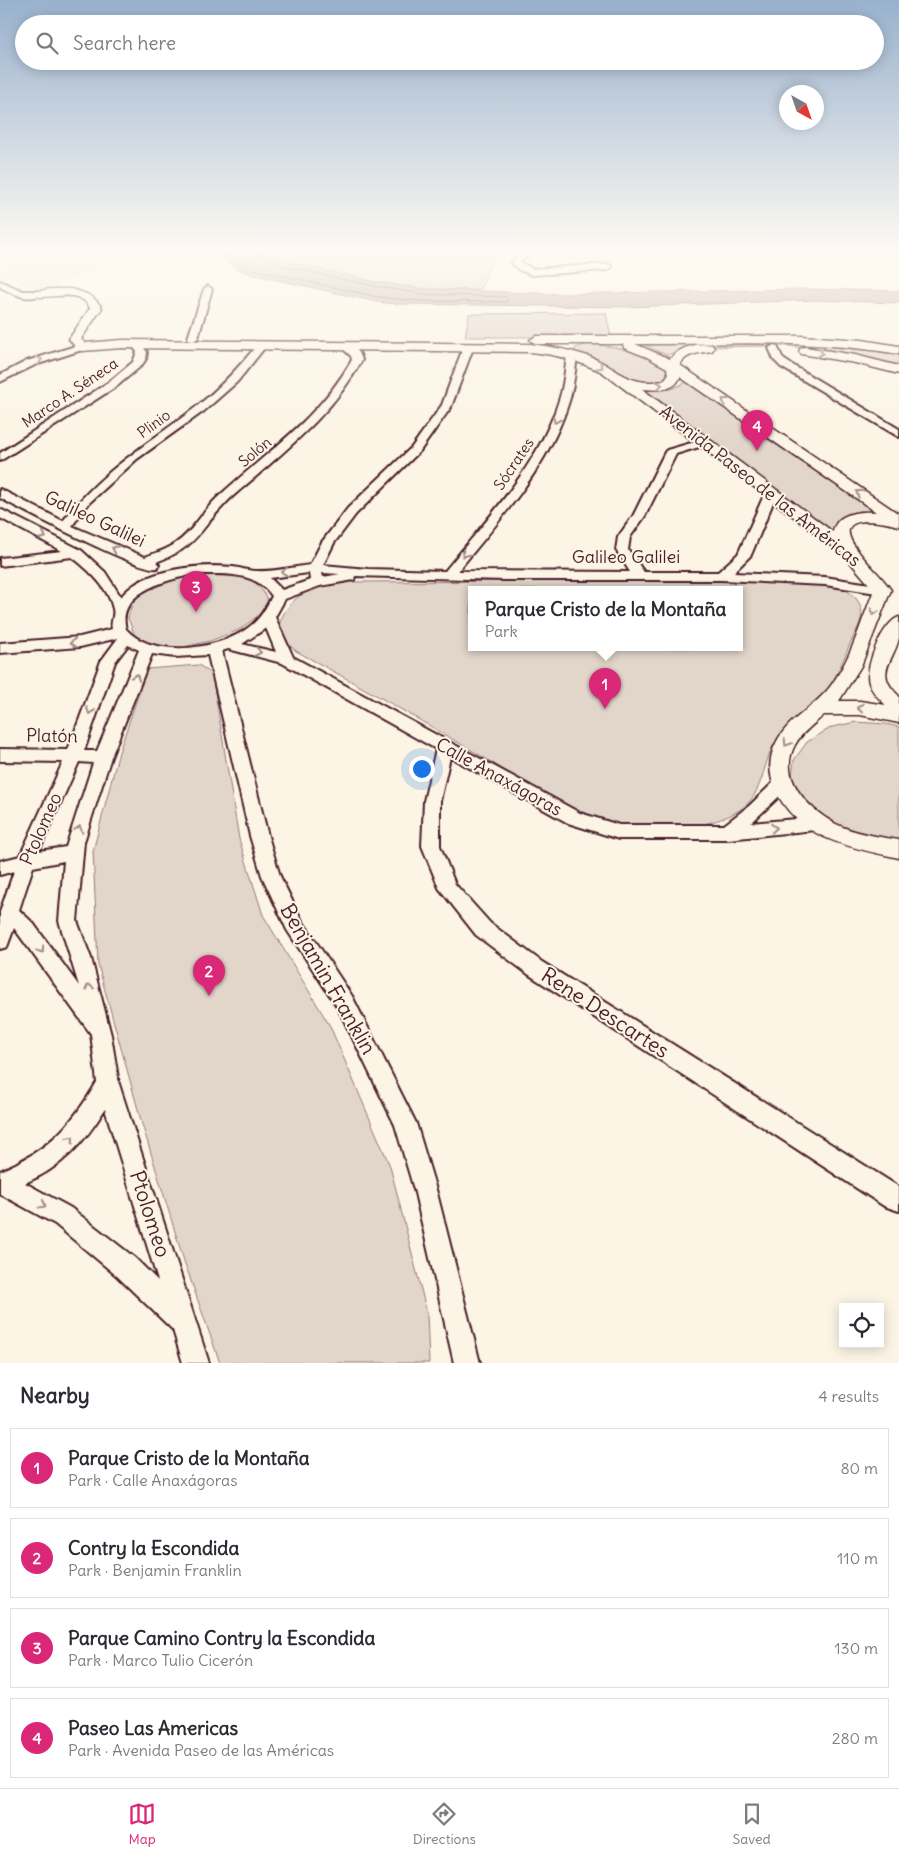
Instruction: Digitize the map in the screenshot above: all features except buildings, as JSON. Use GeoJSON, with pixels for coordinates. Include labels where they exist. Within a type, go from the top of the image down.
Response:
{"type":"FeatureCollection","features":[{"type":"Feature","properties":{"kind":"street"},"geometry":{"type":"LineString","coordinates":[[0,379],[31,363],[78,343],[94,313]]}},
{"type":"Feature","properties":{"kind":"street"},"geometry":{"type":"LineString","coordinates":[[193,338],[201,313]]}},
{"type":"Feature","properties":{"kind":"street"},"geometry":{"type":"LineString","coordinates":[[0,368],[29,353],[78,343],[193,338],[832,341],[899,350]]}},
{"type":"Feature","properties":{"kind":"street"},"geometry":{"type":"LineString","coordinates":[[572,356],[571,353],[574,346],[586,340]]}},
{"type":"Feature","properties":{"kind":"street"},"geometry":{"type":"LineString","coordinates":[[616,340],[651,354],[674,366],[899,521]]}},
{"type":"Feature","properties":{"kind":"street","name":"Avenida Paseo de las Américas"},"geometry":{"type":"LineString","coordinates":[[78,343],[530,348],[572,356],[596,364],[627,384],[850,552],[891,593]]}},
{"type":"Feature","properties":{"kind":"street","name":"Marco A. Séneca"},"geometry":{"type":"LineString","coordinates":[[0,458],[113,384],[141,359],[142,352],[137,345]]}},
{"type":"Feature","properties":{"kind":"street","name":"Plinio"},"geometry":{"type":"LineString","coordinates":[[65,527],[85,500],[133,457],[200,409],[220,392],[233,380],[261,346]]}},
{"type":"Feature","properties":{"kind":"street","name":"Solón"},"geometry":{"type":"LineString","coordinates":[[143,562],[181,546],[191,537],[220,502],[319,414],[344,383],[357,360],[356,355],[345,346]]}},
{"type":"Feature","properties":{"kind":"street"},"geometry":{"type":"LineString","coordinates":[[317,582],[315,568],[328,542],[352,511],[416,449],[447,405],[468,348]]}},
{"type":"Feature","properties":{"kind":"street"},"geometry":{"type":"LineString","coordinates":[[774,348],[785,365],[899,434]]}},
{"type":"Feature","properties":{"kind":"street"},"geometry":{"type":"LineString","coordinates":[[627,384],[649,386],[667,384],[676,375],[674,366],[677,358],[694,349],[774,348],[846,357],[899,370]]}},
{"type":"Feature","properties":{"kind":"street","name":"Sócrates"},"geometry":{"type":"LineString","coordinates":[[449,574],[518,486],[545,446],[564,401],[572,356]]}},
{"type":"Feature","properties":{"kind":"street"},"geometry":{"type":"LineString","coordinates":[[639,575],[622,550],[624,537],[638,516],[668,456],[678,449],[705,442]]}},
{"type":"Feature","properties":{"kind":"street","name":"Galileo Galilei"},"geometry":{"type":"LineString","coordinates":[[0,493],[65,527],[143,562],[178,572],[198,570],[260,575],[315,568],[368,573],[506,576],[720,576],[806,579],[855,584],[891,593]]}},
{"type":"Feature","properties":{"kind":"street"},"geometry":{"type":"LineString","coordinates":[[720,576],[736,564],[744,555],[771,493]]}},
{"type":"Feature","properties":{"kind":"street","name":"Galileo Galilei"},"geometry":{"type":"LineString","coordinates":[[0,513],[76,553],[101,574],[114,592],[120,609]]}},
{"type":"Feature","properties":{"kind":"street"},"geometry":{"type":"LineString","coordinates":[[850,552],[840,535],[840,528],[845,522],[855,516],[869,516],[899,521]]}},
{"type":"Feature","properties":{"kind":"street"},"geometry":{"type":"LineString","coordinates":[[0,562],[76,553]]}},
{"type":"Feature","properties":{"kind":"street"},"geometry":{"type":"LineString","coordinates":[[178,572],[157,579],[138,589],[126,599],[120,609],[118,626],[123,634],[147,648],[173,653],[195,653],[222,647],[248,635],[276,607],[279,596],[268,581],[260,575]]}},
{"type":"Feature","properties":{"kind":"street","name":"Galileo Galilei"},"geometry":{"type":"LineString","coordinates":[[279,596],[317,582],[368,573]]}},
{"type":"Feature","properties":{"kind":"street"},"geometry":{"type":"LineString","coordinates":[[891,593],[837,691],[790,738],[782,751],[780,768],[782,784],[791,799],[819,824],[831,831],[898,850]]}},
{"type":"Feature","properties":{"kind":"street"},"geometry":{"type":"LineString","coordinates":[[268,617],[288,660]]}},
{"type":"Feature","properties":{"kind":"street"},"geometry":{"type":"LineString","coordinates":[[899,623],[878,665],[877,680],[882,690],[899,707]]}},
{"type":"Feature","properties":{"kind":"street"},"geometry":{"type":"LineString","coordinates":[[0,648],[80,642],[123,634]]}},
{"type":"Feature","properties":{"kind":"street","name":"Ptolomeo"},"geometry":{"type":"LineString","coordinates":[[101,1035],[31,935],[10,912],[26,860],[74,756],[108,662],[123,634]]}},
{"type":"Feature","properties":{"kind":"street","name":"Calle Anaxágoras"},"geometry":{"type":"LineString","coordinates":[[222,647],[288,660],[574,818],[619,832],[728,832],[819,824]]}},
{"type":"Feature","properties":{"kind":"street","name":"Benjamin Franklin"},"geometry":{"type":"LineString","coordinates":[[222,647],[259,836],[271,876],[294,924],[345,1002],[405,1123],[426,1193],[466,1363]]}},
{"type":"Feature","properties":{"kind":"street","name":"Ptolomeo"},"geometry":{"type":"LineString","coordinates":[[147,648],[103,757],[75,842],[68,920],[82,958],[101,1035],[108,1084],[196,1363]]}},
{"type":"Feature","properties":{"kind":"street"},"geometry":{"type":"LineString","coordinates":[[821,709],[868,708],[899,716]]}},
{"type":"Feature","properties":{"kind":"street","name":"Rene Descartes"},"geometry":{"type":"LineString","coordinates":[[444,747],[432,801],[431,846],[448,888],[483,929],[543,973],[892,1198],[899,1199]]}},
{"type":"Feature","properties":{"kind":"street","name":"Platón"},"geometry":{"type":"LineString","coordinates":[[0,755],[103,757]]}},
{"type":"Feature","properties":{"kind":"street"},"geometry":{"type":"LineString","coordinates":[[728,832],[755,812],[782,784]]}},
{"type":"Feature","properties":{"kind":"street"},"geometry":{"type":"LineString","coordinates":[[0,868],[26,860],[74,852]]}},
{"type":"Feature","properties":{"kind":"street"},"geometry":{"type":"LineString","coordinates":[[0,941],[10,912]]}},
{"type":"Feature","properties":{"kind":"street"},"geometry":{"type":"LineString","coordinates":[[0,1182],[42,1164],[68,1144],[89,1119],[108,1084]]}},
{"type":"Feature","properties":{"kind":"street"},"geometry":{"type":"LineString","coordinates":[[0,1182],[63,1216],[126,1267],[184,1323]]}},
{"type":"Feature","properties":{"kind":"shaded area"},"geometry":{"type":"Polygon","coordinates":[[[606,313],[611,337],[465,337],[469,314],[606,313]]]}},
{"type":"Feature","properties":{"kind":"shaded area"},"geometry":{"type":"Polygon","coordinates":[[[588,344],[611,347],[643,355],[672,372],[663,383],[632,382],[580,356],[575,351],[575,348],[588,344]]]}},
{"type":"Feature","properties":{"kind":"shaded area"},"geometry":{"type":"Polygon","coordinates":[[[645,345],[814,345],[899,354],[899,363],[896,365],[860,356],[788,346],[700,347],[689,348],[667,355],[645,345]]]}},
{"type":"Feature","properties":{"kind":"shaded area"},"geometry":{"type":"Polygon","coordinates":[[[687,382],[878,512],[851,516],[841,521],[830,531],[646,390],[671,389],[687,382]]]}},
{"type":"Feature","properties":{"kind":"shaded area"},"geometry":{"type":"Polygon","coordinates":[[[219,575],[251,580],[261,589],[271,606],[239,630],[210,641],[179,648],[151,644],[135,636],[128,618],[133,601],[151,586],[177,577],[219,575]]]}},
{"type":"Feature","properties":{"kind":"shaded area"},"geometry":{"type":"Polygon","coordinates":[[[798,580],[843,589],[857,600],[862,612],[858,627],[833,680],[820,699],[778,738],[769,754],[756,791],[752,799],[745,806],[734,813],[705,824],[673,829],[641,829],[609,824],[589,817],[550,798],[409,714],[296,651],[287,643],[279,625],[288,607],[294,601],[317,587],[335,582],[798,580]]]}},
{"type":"Feature","properties":{"kind":"shaded area"},"geometry":{"type":"Polygon","coordinates":[[[199,665],[212,674],[239,839],[263,915],[330,1026],[390,1166],[427,1313],[429,1363],[220,1363],[184,1261],[142,1124],[98,965],[93,851],[119,752],[147,669],[199,665]]]}},
{"type":"Feature","properties":{"kind":"shaded area"},"geometry":{"type":"Polygon","coordinates":[[[856,722],[899,727],[899,841],[845,828],[821,814],[802,796],[792,776],[794,760],[807,742],[832,727],[856,722]]]}},
{"type":"Feature","properties":{"kind":"place","name":"Paseo Las Americas"},"geometry":{"type":"Point","coordinates":[757,451]}},
{"type":"Feature","properties":{"kind":"place","name":"Parque Camino Contry la Escondida"},"geometry":{"type":"Point","coordinates":[196,612]}},
{"type":"Feature","properties":{"kind":"place","name":"Parque Cristo de la Montaña"},"geometry":{"type":"Point","coordinates":[605,709]}},
{"type":"Feature","properties":{"kind":"place","name":"Contry la Escondida"},"geometry":{"type":"Point","coordinates":[209,996]}}]}
